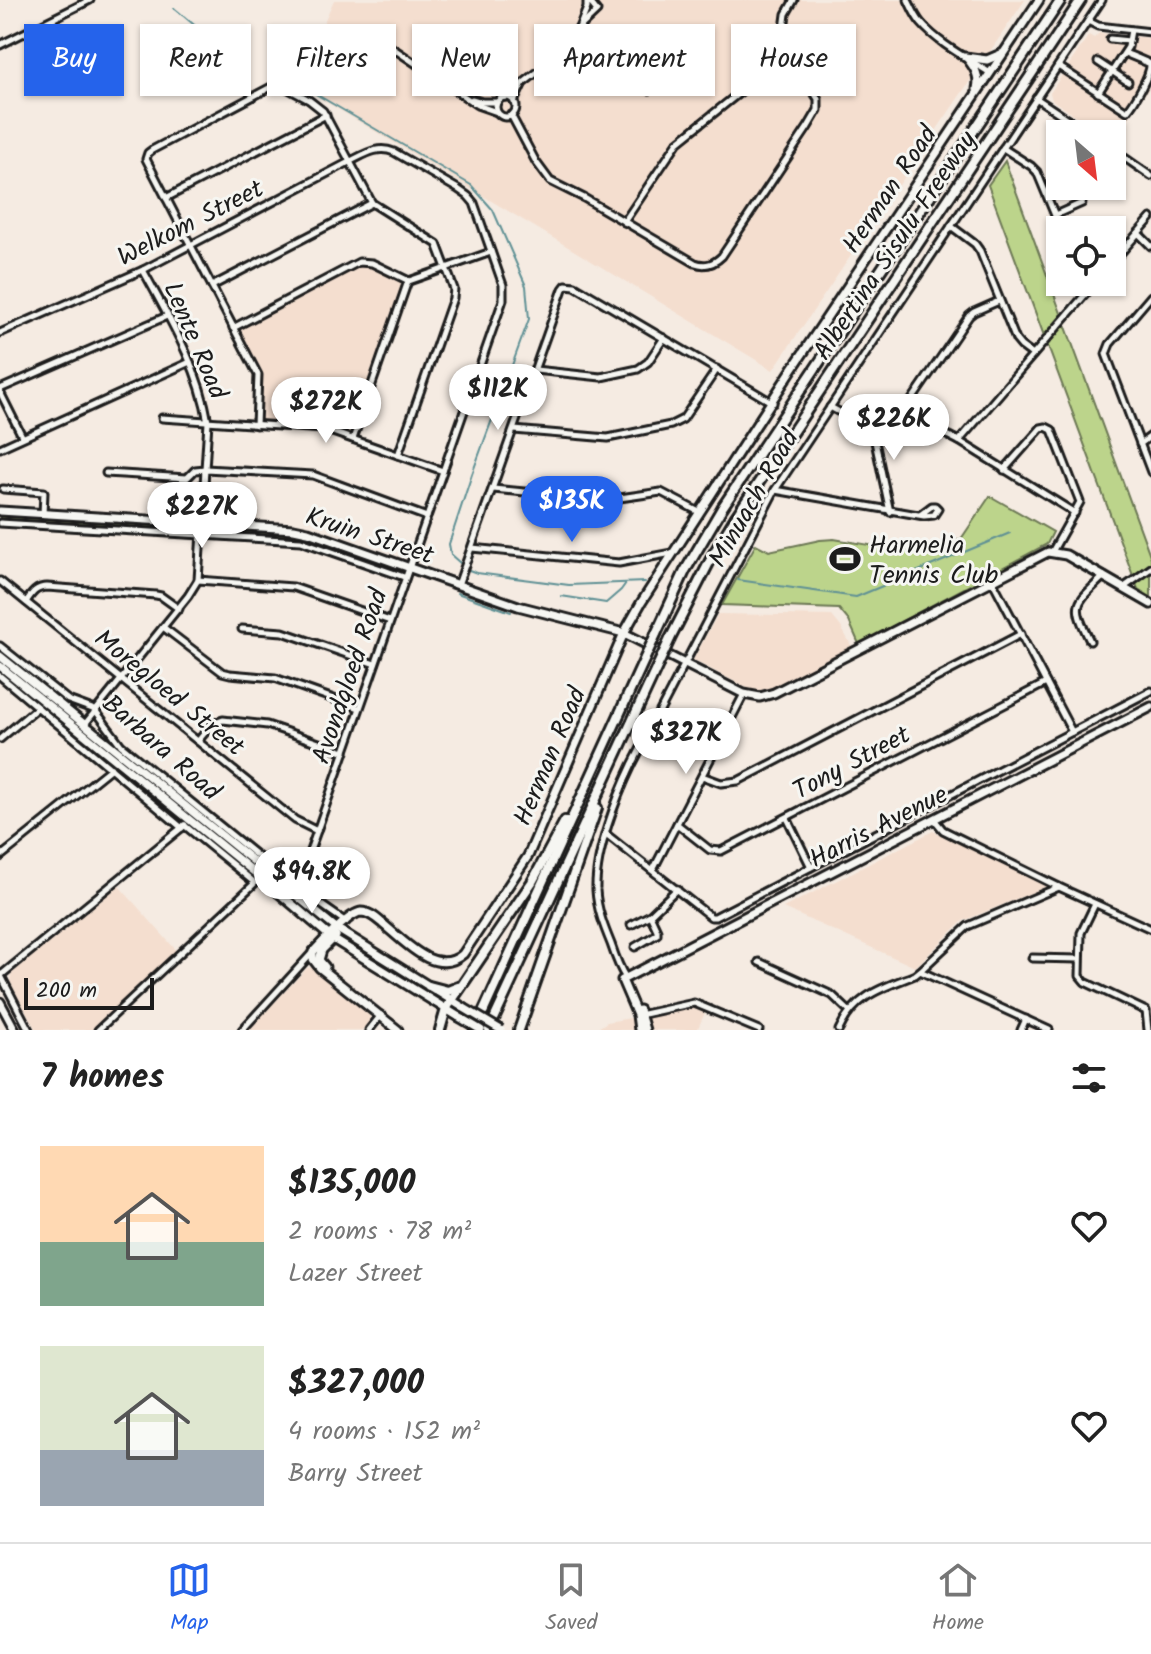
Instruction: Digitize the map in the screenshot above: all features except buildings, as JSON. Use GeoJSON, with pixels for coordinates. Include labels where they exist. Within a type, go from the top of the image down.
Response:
{"type":"FeatureCollection","features":[{"type":"Feature","properties":{"kind":"highway","name":"Albertina Sisulu Freeway"},"geometry":{"type":"LineString","coordinates":[[475,1030],[685,571],[722,508],[1061,0]]}},
{"type":"Feature","properties":{"kind":"highway","name":"Albertina Sisulu Freeway"},"geometry":{"type":"LineString","coordinates":[[489,1030],[670,639],[714,553],[1081,0]]}},
{"type":"Feature","properties":{"kind":"highway"},"geometry":{"type":"LineString","coordinates":[[519,1030],[601,791]]}},
{"type":"Feature","properties":{"kind":"highway"},"geometry":{"type":"LineString","coordinates":[[440,1030],[446,1009],[532,882],[579,801]]}},
{"type":"Feature","properties":{"kind":"highway"},"geometry":{"type":"LineString","coordinates":[[429,986],[450,991],[468,977]]}},
{"type":"Feature","properties":{"kind":"main road","name":"Herman Road"},"geometry":{"type":"LineString","coordinates":[[347,921],[358,913],[370,915],[436,962],[452,961],[463,954],[528,856],[624,633],[672,553],[1039,0]]}},
{"type":"Feature","properties":{"kind":"main road"},"geometry":{"type":"LineString","coordinates":[[966,57],[987,60],[1005,51]]}},
{"type":"Feature","properties":{"kind":"main road"},"geometry":{"type":"LineString","coordinates":[[966,57],[978,75],[976,95]]}},
{"type":"Feature","properties":{"kind":"main road","name":"Kruin Street"},"geometry":{"type":"LineString","coordinates":[[0,511],[303,531],[529,610],[624,633],[744,694]]}},
{"type":"Feature","properties":{"kind":"main road"},"geometry":{"type":"LineString","coordinates":[[744,694],[760,697],[774,693],[1052,552],[1066,555],[1151,604]]}},
{"type":"Feature","properties":{"kind":"main road"},"geometry":{"type":"LineString","coordinates":[[0,656],[85,724],[188,822],[341,932],[501,1030]]}},
{"type":"Feature","properties":{"kind":"main road"},"geometry":{"type":"LineString","coordinates":[[0,666],[331,937],[481,1030]]}},
{"type":"Feature","properties":{"kind":"main road","name":"Harris Avenue"},"geometry":{"type":"LineString","coordinates":[[623,977],[1151,707]]}},
{"type":"Feature","properties":{"kind":"main road"},"geometry":{"type":"LineString","coordinates":[[85,724],[99,746]]}},
{"type":"Feature","properties":{"kind":"main road"},"geometry":{"type":"LineString","coordinates":[[347,921],[341,932],[313,952],[313,959],[398,1030]]}},
{"type":"Feature","properties":{"kind":"main road"},"geometry":{"type":"LineString","coordinates":[[331,937],[320,953],[320,961],[382,1018]]}},
{"type":"Feature","properties":{"kind":"main road"},"geometry":{"type":"LineString","coordinates":[[623,977],[645,1030]]}},
{"type":"Feature","properties":{"kind":"main road"},"geometry":{"type":"LineString","coordinates":[[0,1002],[15,1030]]}},
{"type":"Feature","properties":{"kind":"main road"},"geometry":{"type":"LineString","coordinates":[[638,1015],[639,1030]]}},
{"type":"Feature","properties":{"kind":"street"},"geometry":{"type":"LineString","coordinates":[[0,45],[90,0]]}},
{"type":"Feature","properties":{"kind":"street"},"geometry":{"type":"LineString","coordinates":[[581,24],[588,0]]}},
{"type":"Feature","properties":{"kind":"street"},"geometry":{"type":"LineString","coordinates":[[583,24],[597,11],[588,0]]}},
{"type":"Feature","properties":{"kind":"street"},"geometry":{"type":"LineString","coordinates":[[784,24],[787,10],[794,0]]}},
{"type":"Feature","properties":{"kind":"street"},"geometry":{"type":"LineString","coordinates":[[908,0],[921,23],[990,73]]}},
{"type":"Feature","properties":{"kind":"street","name":"Minuach Road"},"geometry":{"type":"LineString","coordinates":[[623,977],[597,901],[596,879],[606,834],[625,780],[775,490],[1102,0]]}},
{"type":"Feature","properties":{"kind":"street"},"geometry":{"type":"LineString","coordinates":[[1088,21],[1095,25],[1151,32]]}},
{"type":"Feature","properties":{"kind":"street"},"geometry":{"type":"LineString","coordinates":[[1098,93],[1125,53],[1131,30]]}},
{"type":"Feature","properties":{"kind":"street"},"geometry":{"type":"LineString","coordinates":[[1110,39],[1129,41]]}},
{"type":"Feature","properties":{"kind":"street"},"geometry":{"type":"LineString","coordinates":[[396,51],[477,105],[503,116],[511,115],[515,109],[514,102],[523,84]]}},
{"type":"Feature","properties":{"kind":"street"},"geometry":{"type":"LineString","coordinates":[[1058,66],[1126,111],[1150,77],[1150,64],[1125,53]]}},
{"type":"Feature","properties":{"kind":"street"},"geometry":{"type":"LineString","coordinates":[[1098,62],[1128,82]]}},
{"type":"Feature","properties":{"kind":"street"},"geometry":{"type":"LineString","coordinates":[[467,98],[497,102],[534,75]]}},
{"type":"Feature","properties":{"kind":"street"},"geometry":{"type":"LineString","coordinates":[[256,425],[258,377],[147,161],[152,150],[279,85],[317,106],[326,115],[372,203],[434,241],[447,267],[454,294],[398,455]]}},
{"type":"Feature","properties":{"kind":"street"},"geometry":{"type":"LineString","coordinates":[[624,222],[676,144],[736,96]]}},
{"type":"Feature","properties":{"kind":"street"},"geometry":{"type":"LineString","coordinates":[[511,115],[550,181],[698,265],[712,264],[722,256],[808,127],[818,110],[817,96]]}},
{"type":"Feature","properties":{"kind":"street"},"geometry":{"type":"LineString","coordinates":[[505,97],[514,102]]}},
{"type":"Feature","properties":{"kind":"street"},"geometry":{"type":"LineString","coordinates":[[1036,98],[1069,120]]}},
{"type":"Feature","properties":{"kind":"street"},"geometry":{"type":"LineString","coordinates":[[497,102],[497,112]]}},
{"type":"Feature","properties":{"kind":"street"},"geometry":{"type":"LineString","coordinates":[[166,198],[326,115]]}},
{"type":"Feature","properties":{"kind":"street"},"geometry":{"type":"LineString","coordinates":[[1003,148],[1037,172],[1055,215],[1082,203]]}},
{"type":"Feature","properties":{"kind":"street","name":"Welkom Street"},"geometry":{"type":"LineString","coordinates":[[0,333],[143,270],[351,161],[379,149],[397,154]]}},
{"type":"Feature","properties":{"kind":"street","name":"Avondgloed Road"},"geometry":{"type":"LineString","coordinates":[[293,885],[299,878],[317,831],[503,300],[503,285],[470,198],[397,154]]}},
{"type":"Feature","properties":{"kind":"street"},"geometry":{"type":"LineString","coordinates":[[1126,159],[1151,176]]}},
{"type":"Feature","properties":{"kind":"street"},"geometry":{"type":"LineString","coordinates":[[212,286],[372,203]]}},
{"type":"Feature","properties":{"kind":"street"},"geometry":{"type":"LineString","coordinates":[[1126,247],[1151,218]]}},
{"type":"Feature","properties":{"kind":"street"},"geometry":{"type":"LineString","coordinates":[[951,226],[978,247],[1017,343],[1033,355]]}},
{"type":"Feature","properties":{"kind":"street"},"geometry":{"type":"LineString","coordinates":[[1138,233],[1151,246]]}},
{"type":"Feature","properties":{"kind":"street"},"geometry":{"type":"LineString","coordinates":[[233,328],[359,262],[370,262],[409,281],[491,252]]}},
{"type":"Feature","properties":{"kind":"street","name":"Lente Road"},"geometry":{"type":"LineString","coordinates":[[85,724],[179,609],[198,580],[208,422],[203,394],[190,362],[143,270]]}},
{"type":"Feature","properties":{"kind":"street"},"geometry":{"type":"LineString","coordinates":[[353,439],[409,281]]}},
{"type":"Feature","properties":{"kind":"street"},"geometry":{"type":"LineString","coordinates":[[458,586],[563,289],[568,285],[575,286],[773,402]]}},
{"type":"Feature","properties":{"kind":"street"},"geometry":{"type":"LineString","coordinates":[[959,441],[1084,296]]}},
{"type":"Feature","properties":{"kind":"street"},"geometry":{"type":"LineString","coordinates":[[1151,296],[1110,344],[1106,354],[1151,472]]}},
{"type":"Feature","properties":{"kind":"street"},"geometry":{"type":"LineString","coordinates":[[903,413],[972,313],[1000,301]]}},
{"type":"Feature","properties":{"kind":"street"},"geometry":{"type":"LineString","coordinates":[[22,436],[0,391],[168,316]]}},
{"type":"Feature","properties":{"kind":"street"},"geometry":{"type":"LineString","coordinates":[[535,370],[601,377],[630,371],[646,365],[664,338]]}},
{"type":"Feature","properties":{"kind":"street"},"geometry":{"type":"LineString","coordinates":[[0,448],[190,362]]}},
{"type":"Feature","properties":{"kind":"street"},"geometry":{"type":"LineString","coordinates":[[514,430],[608,438],[671,425],[683,419],[717,369]]}},
{"type":"Feature","properties":{"kind":"street"},"geometry":{"type":"LineString","coordinates":[[830,407],[851,419],[903,413],[959,441],[1075,513]]}},
{"type":"Feature","properties":{"kind":"street"},"geometry":{"type":"LineString","coordinates":[[162,418],[324,429],[443,471]]}},
{"type":"Feature","properties":{"kind":"street"},"geometry":{"type":"LineString","coordinates":[[870,418],[890,512]]}},
{"type":"Feature","properties":{"kind":"street"},"geometry":{"type":"LineString","coordinates":[[1004,470],[1039,429],[1050,428],[1079,505],[1052,552]]}},
{"type":"Feature","properties":{"kind":"street"},"geometry":{"type":"LineString","coordinates":[[1140,444],[1151,436]]}},
{"type":"Feature","properties":{"kind":"street"},"geometry":{"type":"LineString","coordinates":[[106,473],[188,478],[195,470],[205,469],[313,475],[427,517]]}},
{"type":"Feature","properties":{"kind":"street"},"geometry":{"type":"LineString","coordinates":[[3,489],[44,492],[43,514]]}},
{"type":"Feature","properties":{"kind":"street"},"geometry":{"type":"LineString","coordinates":[[493,489],[602,500],[661,492],[699,512]]}},
{"type":"Feature","properties":{"kind":"street"},"geometry":{"type":"LineString","coordinates":[[775,490],[920,515]]}},
{"type":"Feature","properties":{"kind":"street","name":"Kruin Street"},"geometry":{"type":"LineString","coordinates":[[0,523],[301,541],[405,578]]}},
{"type":"Feature","properties":{"kind":"street"},"geometry":{"type":"LineString","coordinates":[[472,548],[619,563],[672,553]]}},
{"type":"Feature","properties":{"kind":"street"},"geometry":{"type":"LineString","coordinates":[[1123,588],[1151,568]]}},
{"type":"Feature","properties":{"kind":"street"},"geometry":{"type":"LineString","coordinates":[[1090,641],[1079,616],[1079,604],[1104,576]]}},
{"type":"Feature","properties":{"kind":"street"},"geometry":{"type":"LineString","coordinates":[[198,580],[293,587],[390,621]]}},
{"type":"Feature","properties":{"kind":"street"},"geometry":{"type":"LineString","coordinates":[[992,580],[1072,732]]}},
{"type":"Feature","properties":{"kind":"street","name":"Moregloed Street"},"geometry":{"type":"LineString","coordinates":[[0,581],[299,823],[317,831]]}},
{"type":"Feature","properties":{"kind":"street"},"geometry":{"type":"LineString","coordinates":[[26,602],[35,590],[47,587],[156,595],[179,609]]}},
{"type":"Feature","properties":{"kind":"street"},"geometry":{"type":"LineString","coordinates":[[163,627],[222,672],[275,678],[359,708]]}},
{"type":"Feature","properties":{"kind":"street"},"geometry":{"type":"LineString","coordinates":[[242,629],[286,633],[375,664]]}},
{"type":"Feature","properties":{"kind":"street"},"geometry":{"type":"LineString","coordinates":[[702,776],[721,783],[738,781],[1021,634]]}},
{"type":"Feature","properties":{"kind":"street","name":"Barbara Road"},"geometry":{"type":"LineString","coordinates":[[0,646],[68,700],[95,710],[121,745],[293,885],[347,921]]}},
{"type":"Feature","properties":{"kind":"street"},"geometry":{"type":"LineString","coordinates":[[0,676],[111,768],[188,822],[255,883],[98,1030]]}},
{"type":"Feature","properties":{"kind":"street","name":"Tony Street"},"geometry":{"type":"LineString","coordinates":[[677,824],[710,850],[718,852],[1046,683]]}},
{"type":"Feature","properties":{"kind":"street"},"geometry":{"type":"LineString","coordinates":[[606,834],[710,916],[717,916],[1151,691]]}},
{"type":"Feature","properties":{"kind":"street"},"geometry":{"type":"LineString","coordinates":[[653,870],[744,694]]}},
{"type":"Feature","properties":{"kind":"street"},"geometry":{"type":"LineString","coordinates":[[0,739],[38,707]]}},
{"type":"Feature","properties":{"kind":"street"},"geometry":{"type":"LineString","coordinates":[[198,741],[215,722],[223,720],[267,725],[345,752]]}},
{"type":"Feature","properties":{"kind":"street"},"geometry":{"type":"LineString","coordinates":[[0,857],[111,768]]}},
{"type":"Feature","properties":{"kind":"street"},"geometry":{"type":"LineString","coordinates":[[787,818],[811,867]]}},
{"type":"Feature","properties":{"kind":"street"},"geometry":{"type":"LineString","coordinates":[[934,819],[943,830],[1151,929]]}},
{"type":"Feature","properties":{"kind":"street"},"geometry":{"type":"LineString","coordinates":[[29,1030],[0,975],[188,822]]}},
{"type":"Feature","properties":{"kind":"street"},"geometry":{"type":"LineString","coordinates":[[839,1030],[849,1011],[872,992],[913,976],[974,923],[1059,887]]}},
{"type":"Feature","properties":{"kind":"street"},"geometry":{"type":"LineString","coordinates":[[631,925],[650,915],[677,889]]}},
{"type":"Feature","properties":{"kind":"street"},"geometry":{"type":"LineString","coordinates":[[1095,904],[1081,933],[1079,974],[1083,981],[1149,1009],[1148,1030]]}},
{"type":"Feature","properties":{"kind":"street"},"geometry":{"type":"LineString","coordinates":[[635,947],[657,933],[650,915]]}},
{"type":"Feature","properties":{"kind":"street"},"geometry":{"type":"LineString","coordinates":[[242,1030],[313,952]]}},
{"type":"Feature","properties":{"kind":"street"},"geometry":{"type":"LineString","coordinates":[[1032,958],[1079,959]]}},
{"type":"Feature","properties":{"kind":"street"},"geometry":{"type":"LineString","coordinates":[[759,962],[832,995],[849,1011]]}},
{"type":"Feature","properties":{"kind":"street"},"geometry":{"type":"LineString","coordinates":[[920,971],[1049,1030]]}},
{"type":"Feature","properties":{"kind":"street"},"geometry":{"type":"LineString","coordinates":[[638,1015],[694,1003],[759,1030]]}},
{"type":"Feature","properties":{"kind":"street"},"geometry":{"type":"LineString","coordinates":[[369,1030],[382,1018]]}},
{"type":"Feature","properties":{"kind":"street"},"geometry":{"type":"LineString","coordinates":[[1021,1030],[1026,1019]]}},
{"type":"Feature","properties":{"kind":"shaded area"},"geometry":{"type":"Polygon","coordinates":[[[334,0],[1025,0],[773,370],[316,96],[396,96],[396,24],[323,24],[334,0]]]}},
{"type":"Feature","properties":{"kind":"shaded area"},"geometry":{"type":"Polygon","coordinates":[[[1099,33],[1151,38],[1149,88],[1126,122],[1126,120],[1081,120],[1052,100],[1050,93],[1089,35],[1094,38],[1099,33]]]}},
{"type":"Feature","properties":{"kind":"shaded area"},"geometry":{"type":"Polygon","coordinates":[[[359,262],[407,285],[351,437],[254,424],[257,372],[233,327],[359,262]]]}},
{"type":"Feature","properties":{"kind":"shaded area"},"geometry":{"type":"Polygon","coordinates":[[[718,614],[832,616],[852,647],[778,686],[757,693],[693,660],[718,614]]]}},
{"type":"Feature","properties":{"kind":"shaded area"},"geometry":{"type":"Polygon","coordinates":[[[933,831],[1050,885],[963,921],[915,967],[783,908],[933,831]]]}},
{"type":"Feature","properties":{"kind":"shaded area"},"geometry":{"type":"Polygon","coordinates":[[[119,886],[177,951],[91,1030],[36,1030],[10,982],[11,974],[119,886]]]}},
{"type":"Feature","properties":{"kind":"shaded area"},"geometry":{"type":"Polygon","coordinates":[[[313,967],[370,1014],[371,1020],[362,1030],[249,1030],[307,968],[313,967]]]}},
{"type":"Feature","properties":{"kind":"shaded area"},"geometry":{"type":"Polygon","coordinates":[[[695,1007],[706,1011],[697,1030],[595,1030],[607,1022],[695,1007]]]}},
{"type":"Feature","properties":{"kind":"green space"},"geometry":{"type":"Polygon","coordinates":[[[1005,161],[1046,272],[1046,296],[1055,296],[1151,558],[1151,597],[1138,589],[988,185],[1005,161]]]}},
{"type":"Feature","properties":{"kind":"green space"},"geometry":{"type":"Polygon","coordinates":[[[990,496],[1053,532],[1047,544],[859,644],[849,621],[839,609],[722,605],[756,544],[769,551],[834,539],[922,554],[961,539],[990,496]]]}},
{"type":"Feature","properties":{"kind":"green space"},"geometry":{"type":"Polygon","coordinates":[[[0,514],[194,526],[198,530],[195,533],[0,520],[0,514]]]}},
{"type":"Feature","properties":{"kind":"green space"},"geometry":{"type":"Polygon","coordinates":[[[207,527],[295,532],[404,570],[402,573],[302,539],[207,533],[204,530],[207,527]]]}},
{"type":"Feature","properties":{"kind":"waterway"},"geometry":{"type":"LineString","coordinates":[[174,8],[193,24]]}},
{"type":"Feature","properties":{"kind":"waterway"},"geometry":{"type":"LineString","coordinates":[[319,96],[471,185],[493,210],[526,286],[529,319],[449,544],[451,555],[460,563]]}},
{"type":"Feature","properties":{"kind":"waterway"},"geometry":{"type":"LineString","coordinates":[[738,580],[856,597],[1010,533]]}},
{"type":"Feature","properties":{"kind":"waterway"},"geometry":{"type":"LineString","coordinates":[[469,570],[569,585],[645,582]]}},
{"type":"Feature","properties":{"kind":"waterway"},"geometry":{"type":"LineString","coordinates":[[561,596],[606,603],[626,583]]}},
{"type":"Feature","properties":{"kind":"waterway"},"geometry":{"type":"LineString","coordinates":[[457,593],[511,612]]}},
{"type":"Feature","properties":{"kind":"place","name":"Harmelia Tennis Club"},"geometry":{"type":"Point","coordinates":[845,559]}}]}
